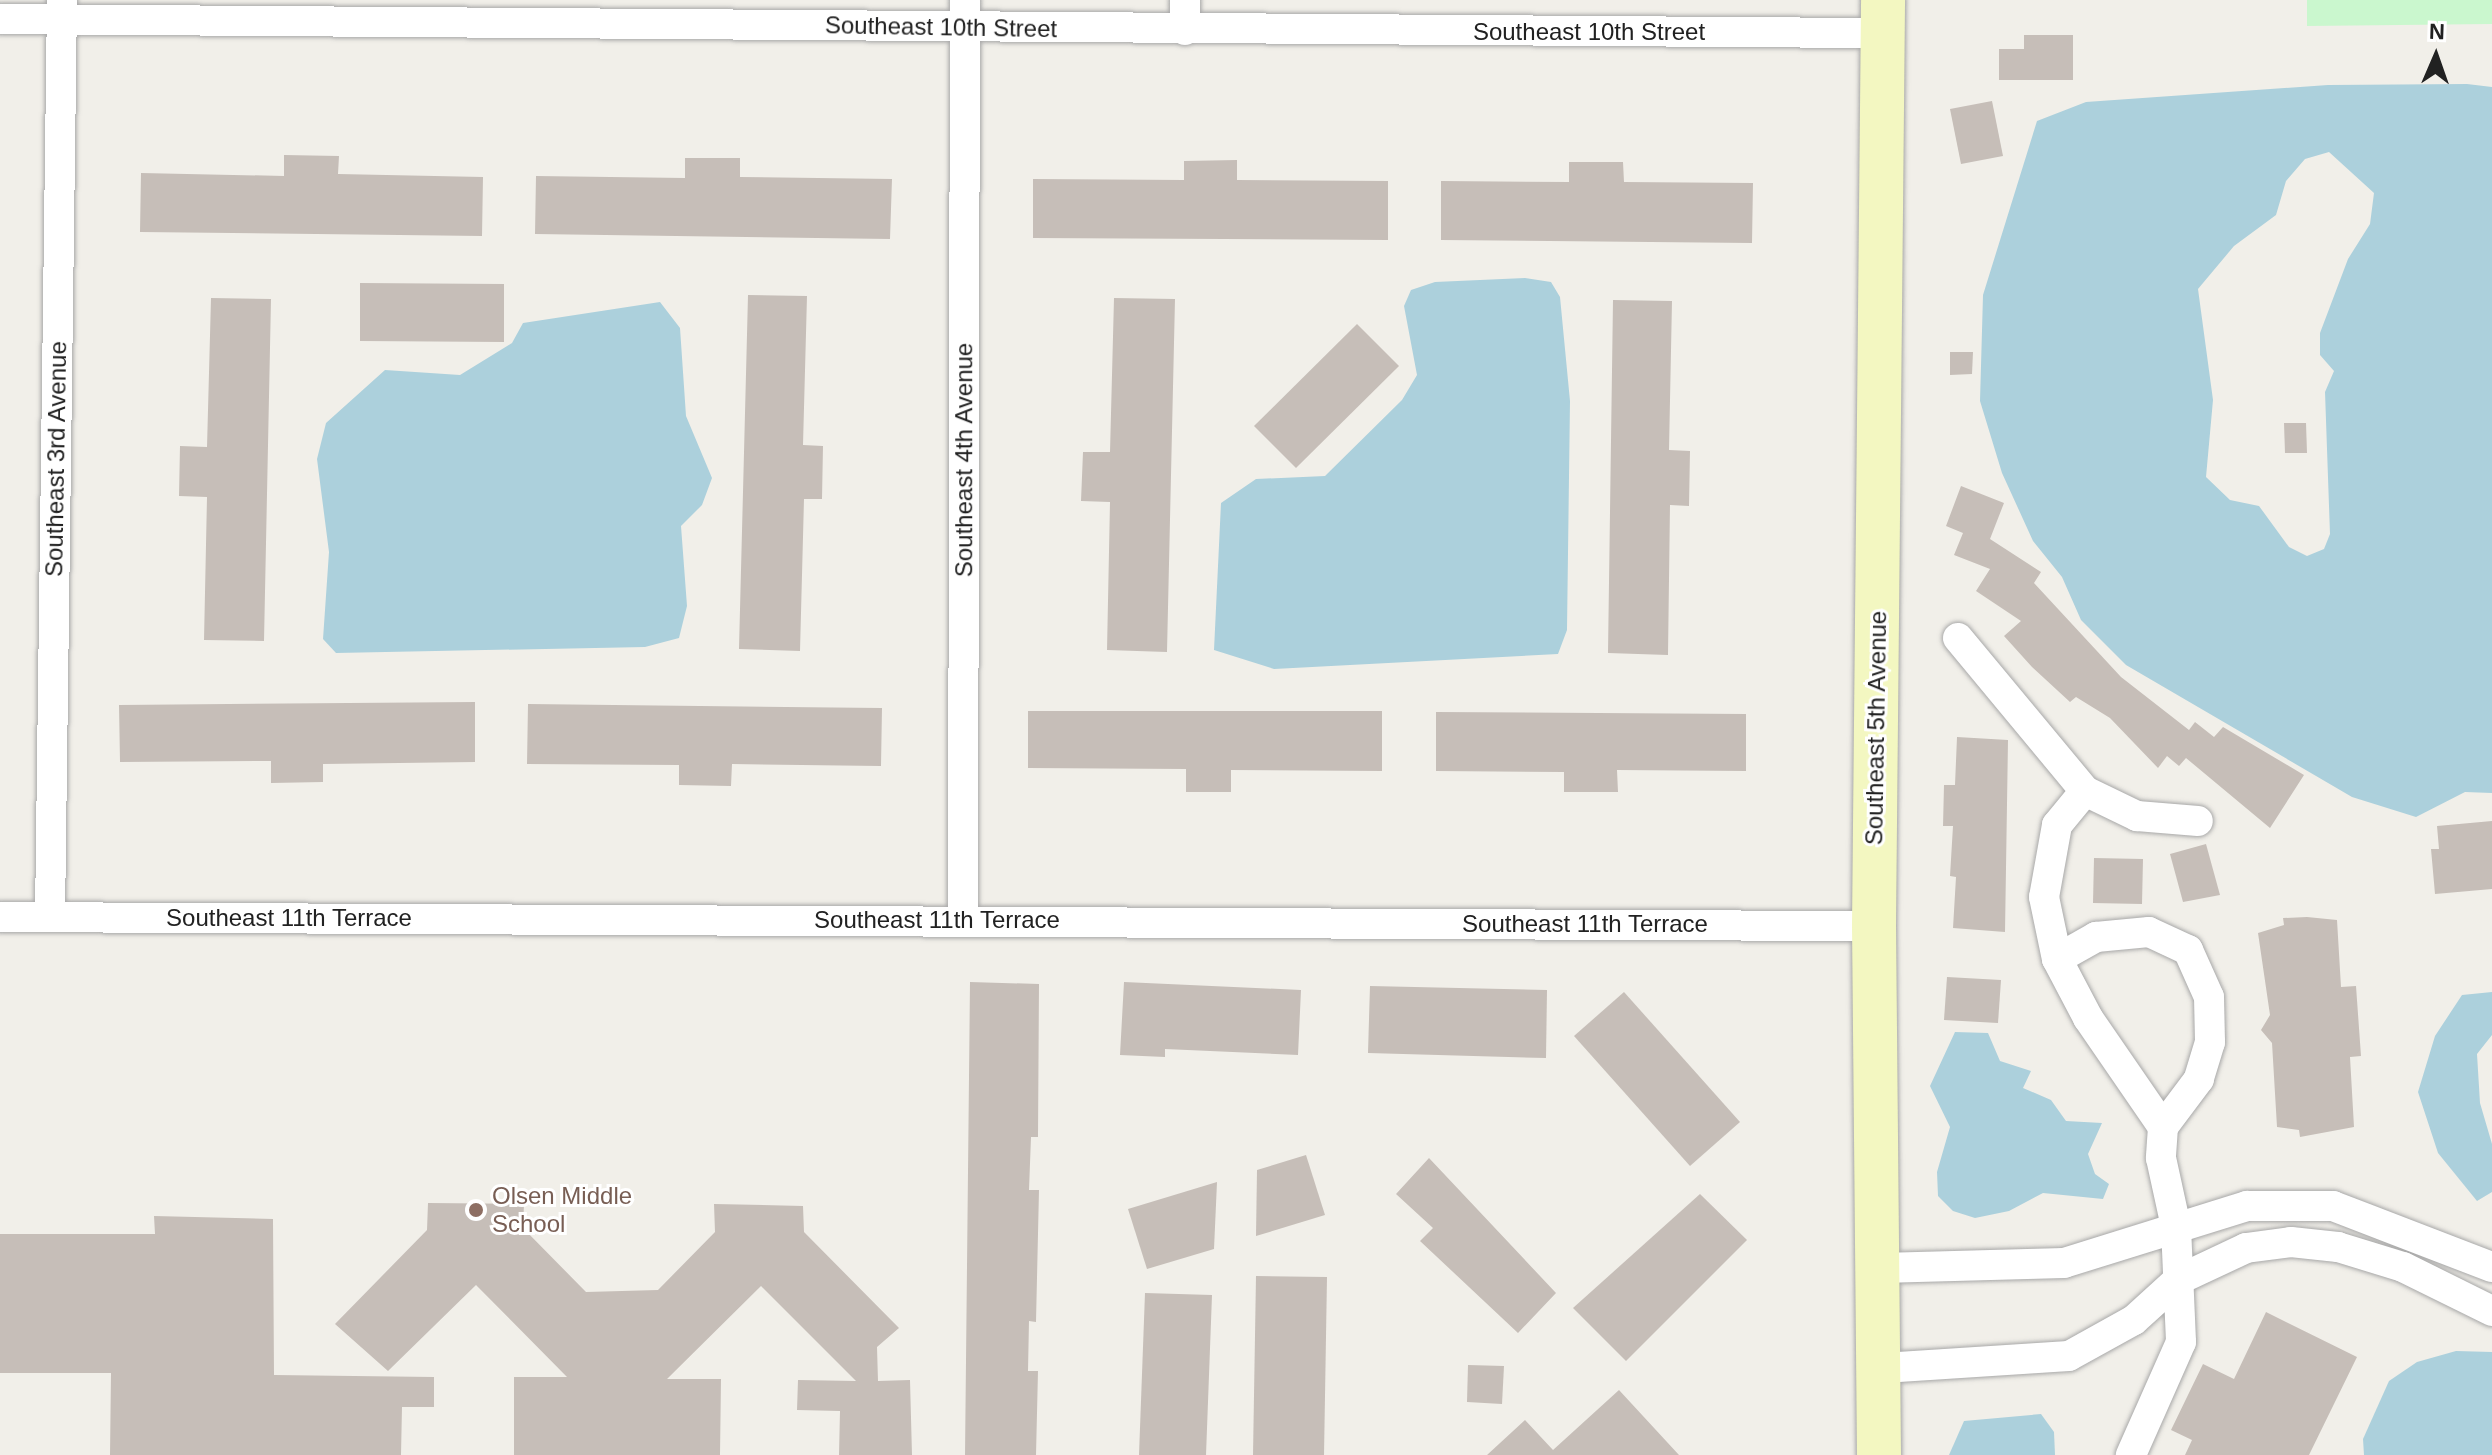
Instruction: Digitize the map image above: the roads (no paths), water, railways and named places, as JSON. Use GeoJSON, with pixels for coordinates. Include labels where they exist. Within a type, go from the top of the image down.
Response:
{"type":"FeatureCollection","features":[{"type":"Feature","properties":{"kind":"street","name":"Southeast 10th Street"},"geometry":{"type":"LineString","coordinates":[[0,19],[62,9],[1883,17]]}},
{"type":"Feature","properties":{"kind":"street","name":"Southeast 3rd Avenue"},"geometry":{"type":"LineString","coordinates":[[50,917],[62,9]]}},
{"type":"Feature","properties":{"kind":"street","name":"Southeast 4th Avenue"},"geometry":{"type":"LineString","coordinates":[[963,919],[965,14]]}},
{"type":"Feature","properties":{"kind":"street","name":"Southeast 5th Avenue"},"geometry":{"type":"LineString","coordinates":[[1879,1455],[1883,1368],[1874,926],[1883,17]]}},
{"type":"Feature","properties":{"kind":"street"},"geometry":{"type":"LineString","coordinates":[[1958,638],[2085,791],[2137,816],[2198,821]]}},
{"type":"Feature","properties":{"kind":"street"},"geometry":{"type":"LineString","coordinates":[[2085,791],[2057,825],[2044,897],[2057,959],[2088,1018],[2163,1127]]}},
{"type":"Feature","properties":{"kind":"street","name":"Southeast 11th Terrace"},"geometry":{"type":"LineString","coordinates":[[0,917],[963,919],[1874,926]]}},
{"type":"Feature","properties":{"kind":"street"},"geometry":{"type":"LineString","coordinates":[[2057,959],[2096,937],[2149,932],[2188,950],[2209,997],[2210,1042],[2199,1079],[2163,1127],[2161,1158],[2176,1227],[2181,1342],[2131,1455]]}},
{"type":"Feature","properties":{"kind":"street"},"geometry":{"type":"LineString","coordinates":[[1881,1268],[2064,1263],[2247,1206],[2333,1206],[2492,1267]]}},
{"type":"Feature","properties":{"kind":"street"},"geometry":{"type":"LineString","coordinates":[[1883,1368],[2069,1356],[2134,1320],[2178,1280],[2246,1248],[2291,1242],[2338,1247],[2403,1267],[2492,1311]]}},
{"type":"Feature","properties":{"kind":"water"},"geometry":{"type":"Polygon","coordinates":[[[2467,84],[2492,87],[2492,793],[2465,792],[2416,817],[2352,797],[2126,665],[2081,620],[2062,577],[2033,541],[2002,473],[1980,401],[1983,295],[2037,121],[2086,102],[2328,85],[2467,84]],[[2329,152],[2305,159],[2286,181],[2276,215],[2234,246],[2198,289],[2213,400],[2206,477],[2230,500],[2259,506],[2289,547],[2307,556],[2324,549],[2330,534],[2325,392],[2334,371],[2320,355],[2320,333],[2348,259],[2370,224],[2374,193],[2329,152]]]}},
{"type":"Feature","properties":{"kind":"water"},"geometry":{"type":"Polygon","coordinates":[[[1525,278],[1551,282],[1560,297],[1570,401],[1567,630],[1558,654],[1274,669],[1214,650],[1221,503],[1256,479],[1325,476],[1402,400],[1417,375],[1404,306],[1411,290],[1435,282],[1525,278]]]}},
{"type":"Feature","properties":{"kind":"water"},"geometry":{"type":"Polygon","coordinates":[[[660,302],[680,328],[686,416],[712,478],[702,505],[681,526],[687,606],[679,638],[645,647],[336,653],[323,639],[329,552],[317,459],[326,423],[385,370],[460,375],[512,343],[523,323],[660,302]]]}},
{"type":"Feature","properties":{"kind":"water"},"geometry":{"type":"Polygon","coordinates":[[[2492,992],[2492,1035],[2477,1054],[2480,1103],[2492,1144],[2492,1192],[2477,1201],[2438,1153],[2418,1092],[2435,1036],[2462,995],[2492,992]]]}},
{"type":"Feature","properties":{"kind":"water"},"geometry":{"type":"Polygon","coordinates":[[[1955,1032],[1988,1033],[2000,1061],[2031,1071],[2023,1088],[2051,1100],[2066,1121],[2102,1123],[2088,1154],[2095,1174],[2109,1184],[2103,1199],[2043,1193],[2009,1211],[1975,1218],[1953,1211],[1938,1196],[1937,1172],[1950,1127],[1930,1086],[1955,1032]]]}},
{"type":"Feature","properties":{"kind":"water"},"geometry":{"type":"Polygon","coordinates":[[[2456,1351],[2492,1352],[2492,1455],[2364,1455],[2363,1439],[2389,1381],[2417,1362],[2456,1351]]]}},
{"type":"Feature","properties":{"kind":"water"},"geometry":{"type":"Polygon","coordinates":[[[2041,1414],[2054,1432],[2055,1455],[1949,1455],[1964,1421],[2041,1414]]]}},
{"type":"Feature","properties":{"kind":"place","name":"Olsen Middle School"},"geometry":{"type":"Point","coordinates":[476,1210]}}]}
